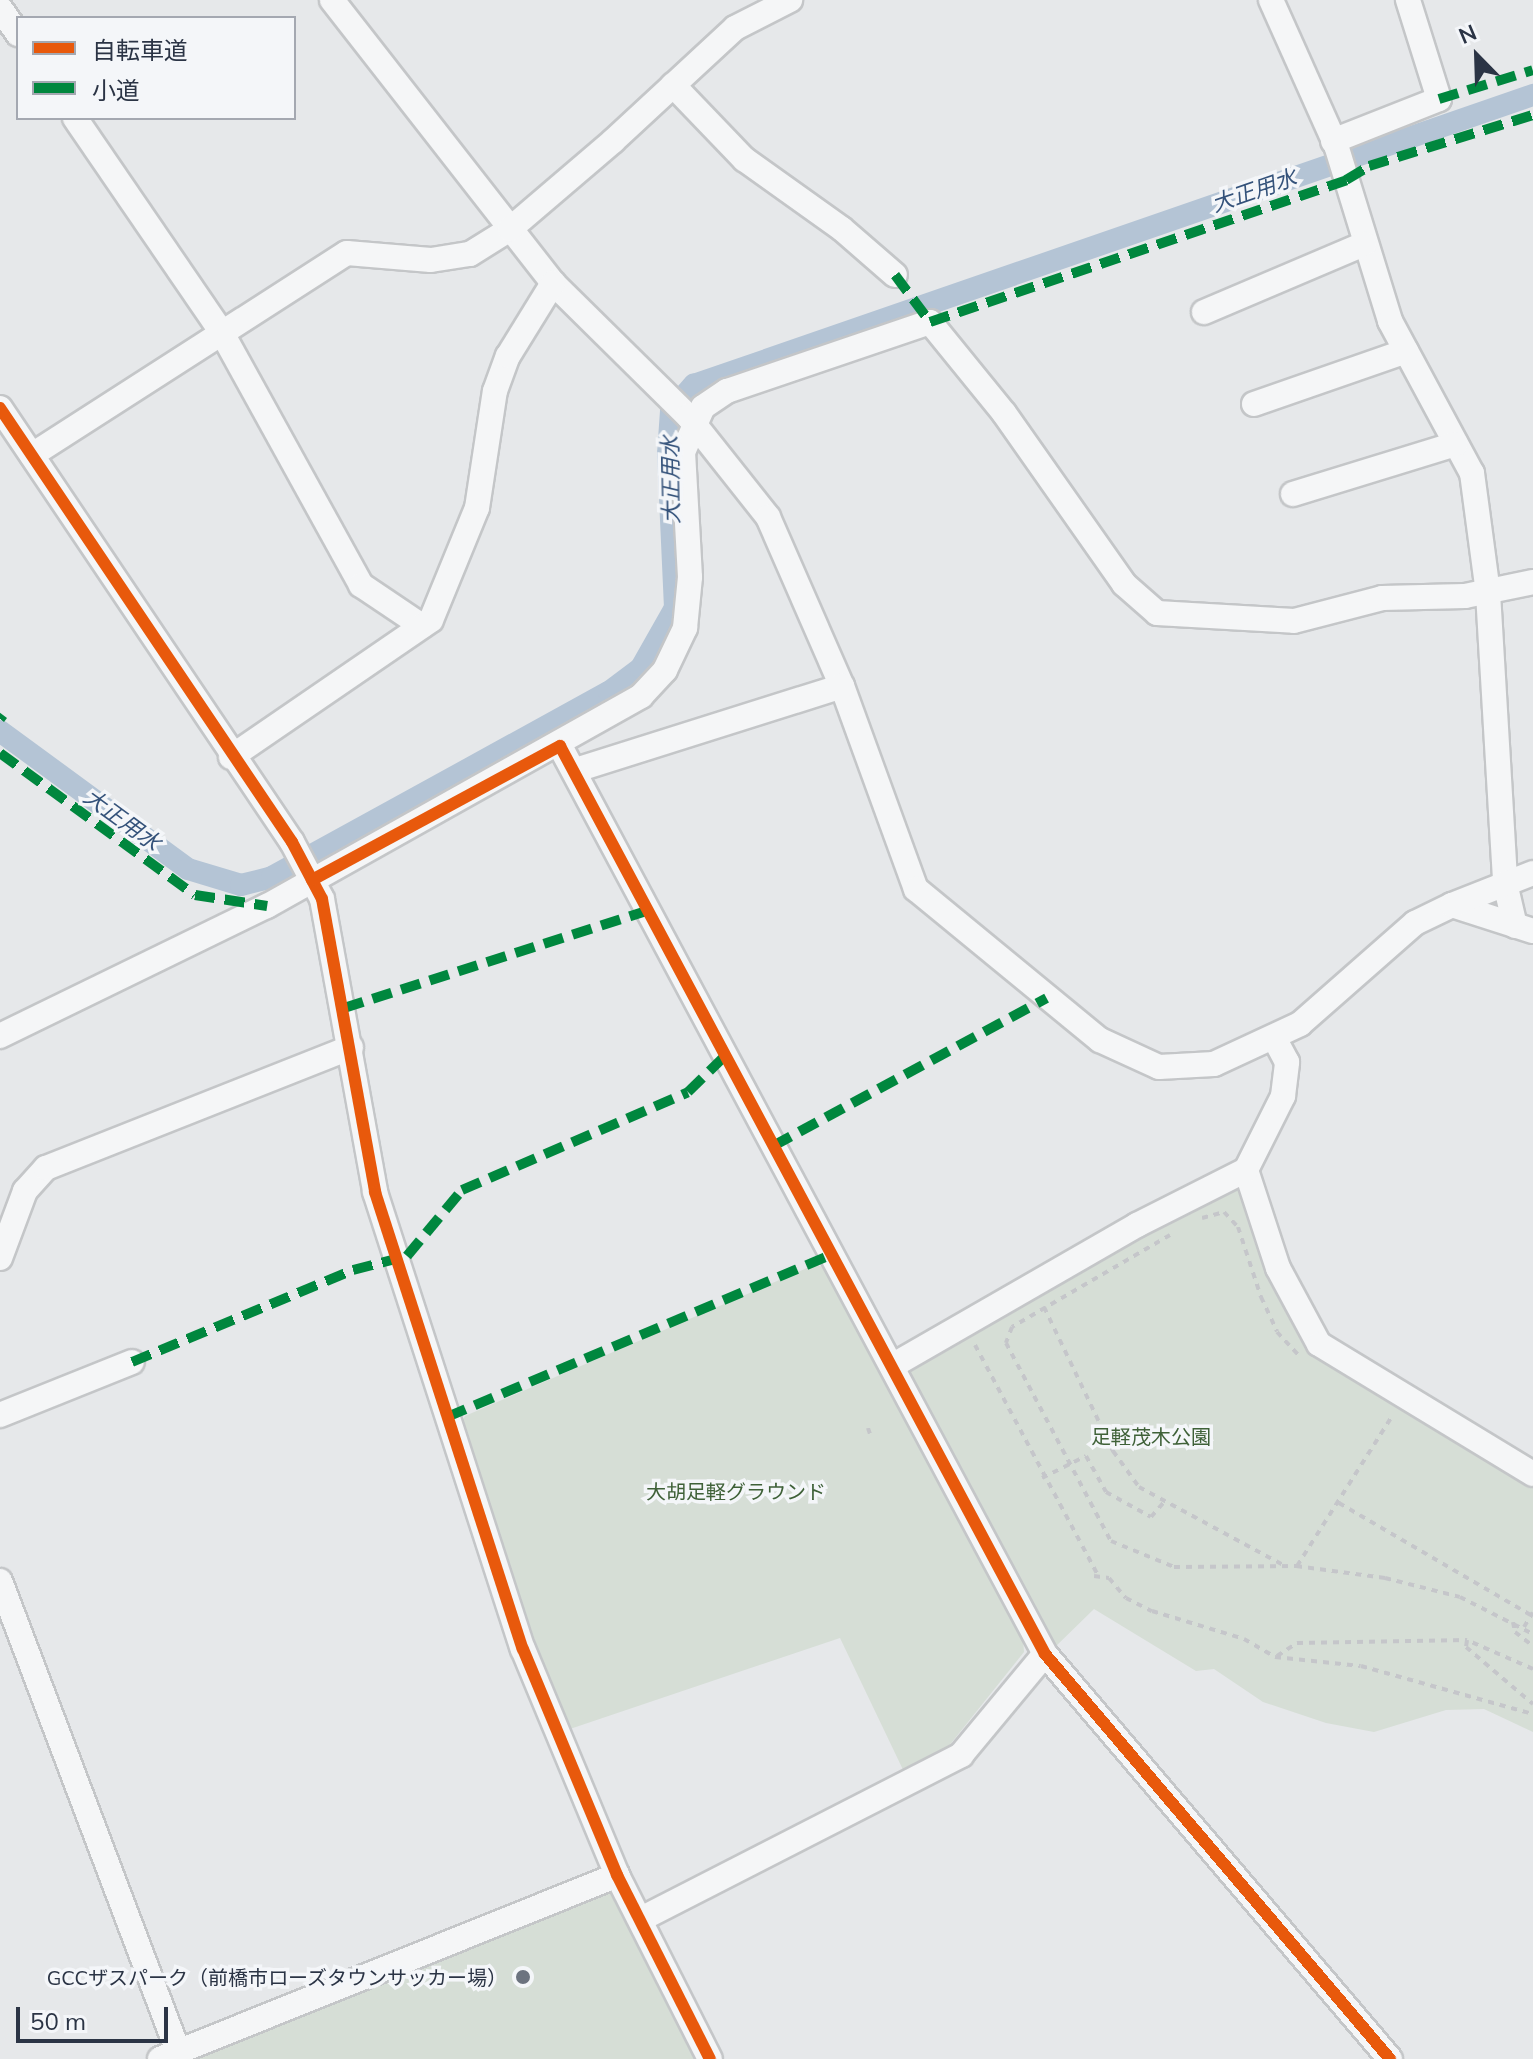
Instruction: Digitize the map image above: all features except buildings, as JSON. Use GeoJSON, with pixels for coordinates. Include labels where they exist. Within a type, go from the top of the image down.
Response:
{"type":"FeatureCollection","features":[{"type":"Feature","properties":{"kind":"street"},"geometry":{"type":"LineString","coordinates":[[9,0],[0,7],[16,31]]}},
{"type":"Feature","properties":{"kind":"street"},"geometry":{"type":"LineString","coordinates":[[332,0],[553,283],[691,419],[768,517],[842,686],[908,873],[946,920],[1100,1040],[1159,1067],[1191,1070],[1275,1039],[1329,1003],[1415,923],[1533,873]]}},
{"type":"Feature","properties":{"kind":"street"},"geometry":{"type":"LineString","coordinates":[[32,455],[347,253],[431,260],[470,254],[510,229],[735,28],[790,0]]}},
{"type":"Feature","properties":{"kind":"street"},"geometry":{"type":"LineString","coordinates":[[1271,0],[1334,143],[1364,244],[1406,351],[1472,473],[1488,593],[1505,883],[1524,928]]}},
{"type":"Feature","properties":{"kind":"street"},"geometry":{"type":"LineString","coordinates":[[1334,143],[1439,99],[1408,0]]}},
{"type":"Feature","properties":{"kind":"street"},"geometry":{"type":"LineString","coordinates":[[673,85],[744,159],[895,275]]}},
{"type":"Feature","properties":{"kind":"street"},"geometry":{"type":"LineString","coordinates":[[76,120],[222,333],[361,585],[422,626]]}},
{"type":"Feature","properties":{"kind":"street"},"geometry":{"type":"LineString","coordinates":[[1204,312],[1364,244]]}},
{"type":"Feature","properties":{"kind":"street"},"geometry":{"type":"LineString","coordinates":[[231,757],[431,620],[477,508],[489,414],[508,356],[553,283]]}},
{"type":"Feature","properties":{"kind":"street"},"geometry":{"type":"LineString","coordinates":[[0,1036],[560,746],[641,696],[676,651],[689,601],[683,452],[691,419],[727,391],[930,322],[1004,413],[1124,584],[1157,613],[1294,621],[1382,598],[1488,593],[1533,582]]}},
{"type":"Feature","properties":{"kind":"street"},"geometry":{"type":"LineString","coordinates":[[1254,404],[1406,351]]}},
{"type":"Feature","properties":{"kind":"street"},"geometry":{"type":"LineString","coordinates":[[0,408],[231,757],[292,842],[310,877],[330,924],[375,1192],[394,1260],[523,1649],[617,1875],[710,2059]]}},
{"type":"Feature","properties":{"kind":"street"},"geometry":{"type":"LineString","coordinates":[[1293,494],[1456,444]]}},
{"type":"Feature","properties":{"kind":"street"},"geometry":{"type":"LineString","coordinates":[[576,770],[842,686]]}},
{"type":"Feature","properties":{"kind":"street"},"geometry":{"type":"LineString","coordinates":[[560,746],[576,770],[858,1325],[892,1366],[1045,1654],[1390,2059]]}},
{"type":"Feature","properties":{"kind":"street"},"geometry":{"type":"LineString","coordinates":[[1452,905],[1524,928]]}},
{"type":"Feature","properties":{"kind":"street"},"geometry":{"type":"LineString","coordinates":[[892,1366],[1137,1225],[1246,1170],[1283,1096],[1287,1062],[1275,1039]]}},
{"type":"Feature","properties":{"kind":"street"},"geometry":{"type":"LineString","coordinates":[[0,1258],[25,1191],[46,1168],[351,1047]]}},
{"type":"Feature","properties":{"kind":"street"},"geometry":{"type":"LineString","coordinates":[[1246,1170],[1278,1268],[1319,1344],[1533,1474]]}},
{"type":"Feature","properties":{"kind":"street"},"geometry":{"type":"LineString","coordinates":[[0,1415],[132,1362]]}},
{"type":"Feature","properties":{"kind":"street"},"geometry":{"type":"LineString","coordinates":[[0,1581],[169,2055],[617,1875]]}},
{"type":"Feature","properties":{"kind":"street"},"geometry":{"type":"LineString","coordinates":[[641,1919],[961,1755],[1045,1654]]}},
{"type":"Feature","properties":{"kind":"path"},"geometry":{"type":"LineString","coordinates":[[1199,1219],[1224,1212],[1238,1227],[1277,1332],[1309,1363]]}},
{"type":"Feature","properties":{"kind":"path"},"geometry":{"type":"LineString","coordinates":[[1185,1226],[1012,1327],[1006,1343],[1111,1541],[1140,1558],[1174,1567],[1296,1566],[1385,1578],[1460,1597],[1533,1634]]}},
{"type":"Feature","properties":{"kind":"path"},"geometry":{"type":"LineString","coordinates":[[1044,1307],[1113,1451],[1139,1487],[1287,1567]]}},
{"type":"Feature","properties":{"kind":"path"},"geometry":{"type":"LineString","coordinates":[[972,1346],[978,1343],[1096,1576],[1152,1611],[1244,1639],[1275,1657],[1361,1666],[1533,1714]]}},
{"type":"Feature","properties":{"kind":"path"},"geometry":{"type":"LineString","coordinates":[[1382,1406],[1403,1419]]}},
{"type":"Feature","properties":{"kind":"path"},"geometry":{"type":"LineString","coordinates":[[1296,1566],[1395,1413]]}},
{"type":"Feature","properties":{"kind":"path"},"geometry":{"type":"LineString","coordinates":[[1044,1476],[1086,1456],[1106,1492],[1151,1517],[1165,1501]]}},
{"type":"Feature","properties":{"kind":"path"},"geometry":{"type":"LineString","coordinates":[[1339,1503],[1532,1614],[1523,1628]]}},
{"type":"Feature","properties":{"kind":"path"},"geometry":{"type":"LineString","coordinates":[[1513,1622],[1515,1632],[1533,1646]]}},
{"type":"Feature","properties":{"kind":"path"},"geometry":{"type":"LineString","coordinates":[[1275,1657],[1297,1643],[1467,1640],[1533,1669]]}},
{"type":"Feature","properties":{"kind":"path"},"geometry":{"type":"LineString","coordinates":[[1467,1640],[1466,1647],[1533,1704]]}},
{"type":"Feature","properties":{"kind":"green space","name":"足軽茂木公園"},"geometry":{"type":"Polygon","coordinates":[[[1237,1182],[1301,1336],[1533,1482],[1533,1732],[1484,1709],[1446,1710],[1374,1732],[1326,1723],[1263,1702],[1214,1669],[1196,1671],[1094,1609],[1052,1650],[900,1367],[1237,1182]]]}},
{"type":"Feature","properties":{"kind":"green space","name":"大胡足軽グラウンド"},"geometry":{"type":"Polygon","coordinates":[[[814,1265],[825,1267],[1023,1639],[1024,1652],[944,1752],[906,1776],[840,1638],[567,1730],[459,1428],[465,1416],[814,1265]]]}},
{"type":"Feature","properties":{"kind":"green space","name":"GCCザスパーク（前橋市ローズタウンサッカー場）"},"geometry":{"type":"Polygon","coordinates":[[[602,1890],[617,1896],[698,2059],[189,2059],[602,1890]]]}},
{"type":"Feature","properties":{"kind":"waterway","name":"大正用水"},"geometry":{"type":"LineString","coordinates":[[0,731],[188,869],[241,885],[272,877],[609,692],[641,668],[675,608],[668,454],[671,411],[694,385],[1533,95]]}},
{"type":"Feature","properties":{"kind":"marked path"},"geometry":{"type":"LineString","coordinates":[[1439,99],[1533,70]]}},
{"type":"Feature","properties":{"kind":"marked path"},"geometry":{"type":"LineString","coordinates":[[895,275],[930,322],[1346,180],[1369,166],[1533,115]]}},
{"type":"Feature","properties":{"kind":"marked path"},"geometry":{"type":"LineString","coordinates":[[0,719],[3,715]]}},
{"type":"Feature","properties":{"kind":"marked path"},"geometry":{"type":"LineString","coordinates":[[0,753],[195,895],[267,906]]}},
{"type":"Feature","properties":{"kind":"marked path"},"geometry":{"type":"LineString","coordinates":[[344,1008],[649,910]]}},
{"type":"Feature","properties":{"kind":"marked path"},"geometry":{"type":"LineString","coordinates":[[773,1146],[1047,998]]}},
{"type":"Feature","properties":{"kind":"marked path"},"geometry":{"type":"LineString","coordinates":[[132,1362],[353,1270],[407,1256],[462,1190],[688,1092],[727,1054]]}},
{"type":"Feature","properties":{"kind":"marked path"},"geometry":{"type":"LineString","coordinates":[[447,1417],[829,1256]]}},
{"type":"Feature","properties":{"kind":"cycle path"},"geometry":{"type":"LineString","coordinates":[[0,408],[292,842],[322,899],[375,1192],[523,1649],[617,1875],[710,2059]]}},
{"type":"Feature","properties":{"kind":"cycle path"},"geometry":{"type":"LineString","coordinates":[[312,880],[560,746],[1045,1654],[1390,2059]]}},
{"type":"Feature","properties":{"kind":"place","name":"GCCザスパーク（前橋市ローズタウンサッカー場）"},"geometry":{"type":"Point","coordinates":[523,1977]}}]}
